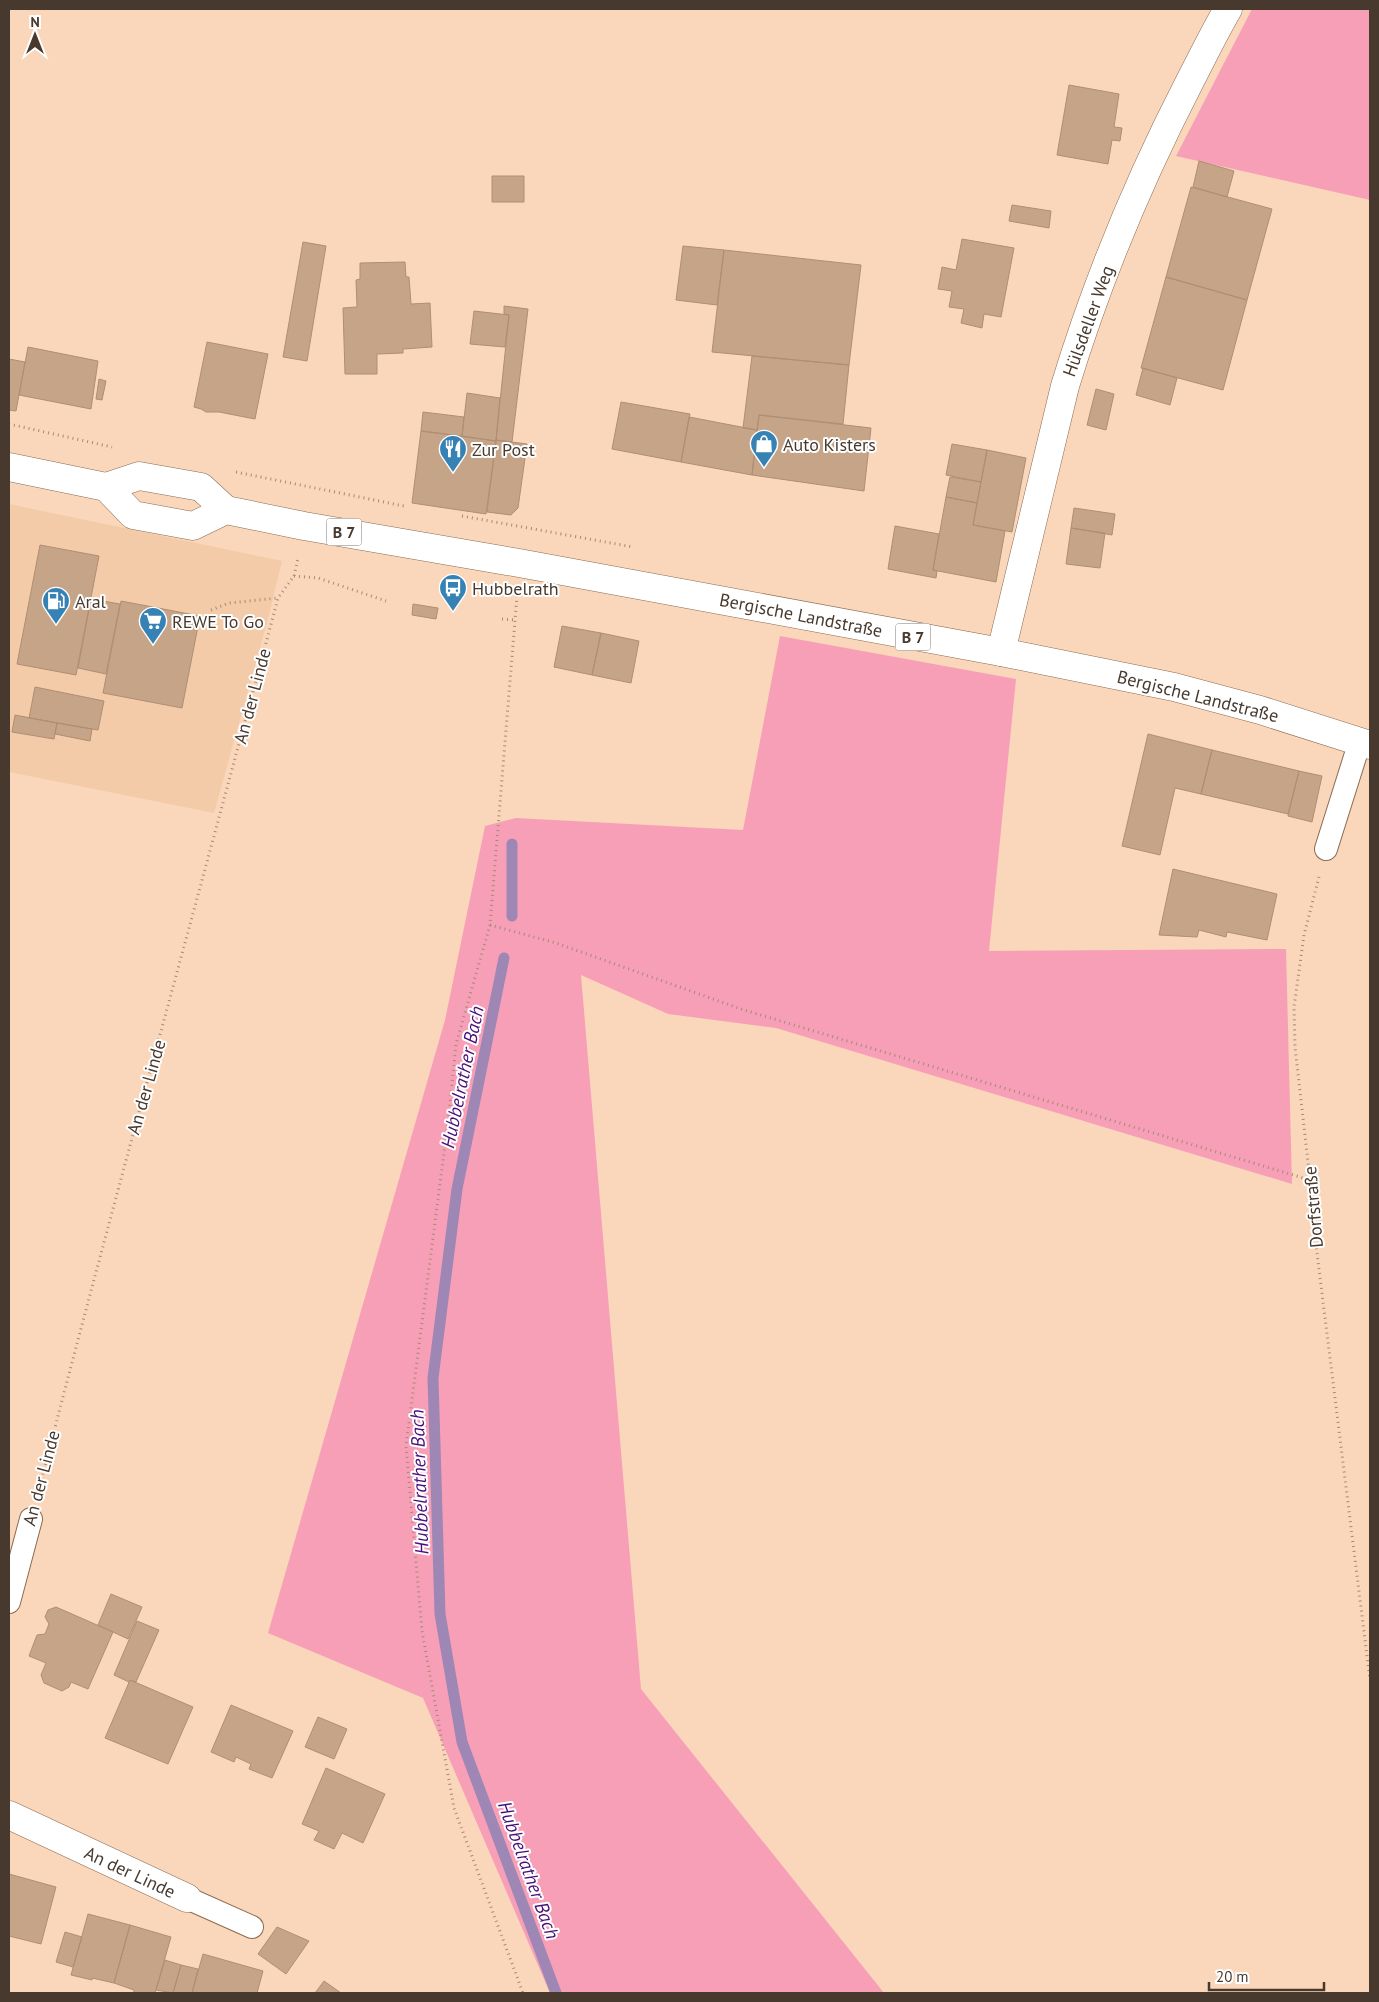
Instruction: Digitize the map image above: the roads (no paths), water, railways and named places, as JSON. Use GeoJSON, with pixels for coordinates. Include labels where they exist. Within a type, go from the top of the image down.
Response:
{"type":"FeatureCollection","features":[{"type":"Feature","properties":{"kind":"main road","name":"Hülsdeller Weg"},"geometry":{"type":"LineString","coordinates":[[1001,652],[1064,386],[1075,351],[1155,149],[1228,9]]}},
{"type":"Feature","properties":{"kind":"main road"},"geometry":{"type":"LineString","coordinates":[[9,467],[106,487],[139,476],[201,487],[226,510],[193,526],[133,515],[106,487]]}},
{"type":"Feature","properties":{"kind":"main road","name":"Bergische Landstraße"},"geometry":{"type":"LineString","coordinates":[[226,510],[304,526],[519,562],[1001,652],[1174,687],[1260,710],[1365,743]]}},
{"type":"Feature","properties":{"kind":"main road","name":"An der Linde"},"geometry":{"type":"LineString","coordinates":[[9,1815],[187,1898]]}},
{"type":"Feature","properties":{"kind":"lane"},"geometry":{"type":"LineString","coordinates":[[1326,850],[1365,743]]}},
{"type":"Feature","properties":{"kind":"lane","name":"An der Linde"},"geometry":{"type":"LineString","coordinates":[[9,1602],[31,1519]]}},
{"type":"Feature","properties":{"kind":"lane","name":"An der Linde"},"geometry":{"type":"LineString","coordinates":[[187,1898],[252,1927]]}},
{"type":"Feature","properties":{"kind":"waterway","name":"Hubbelrather Bach"},"geometry":{"type":"LineString","coordinates":[[512,844],[512,916]]}},
{"type":"Feature","properties":{"kind":"waterway","name":"Hubbelrather Bach"},"geometry":{"type":"LineString","coordinates":[[504,958],[457,1189],[433,1378],[440,1614],[462,1742],[556,1993]]}},
{"type":"Feature","properties":{"kind":"place","name":"Auto Kisters"},"geometry":{"type":"Point","coordinates":[764,468]}},
{"type":"Feature","properties":{"kind":"place","name":"Zur Post"},"geometry":{"type":"Point","coordinates":[453,473]}},
{"type":"Feature","properties":{"kind":"place","name":"Hubbelrath"},"geometry":{"type":"Point","coordinates":[453,612]}},
{"type":"Feature","properties":{"kind":"place","name":"Aral"},"geometry":{"type":"Point","coordinates":[56,625]}},
{"type":"Feature","properties":{"kind":"place","name":"REWE To Go"},"geometry":{"type":"Point","coordinates":[153,645]}}]}
